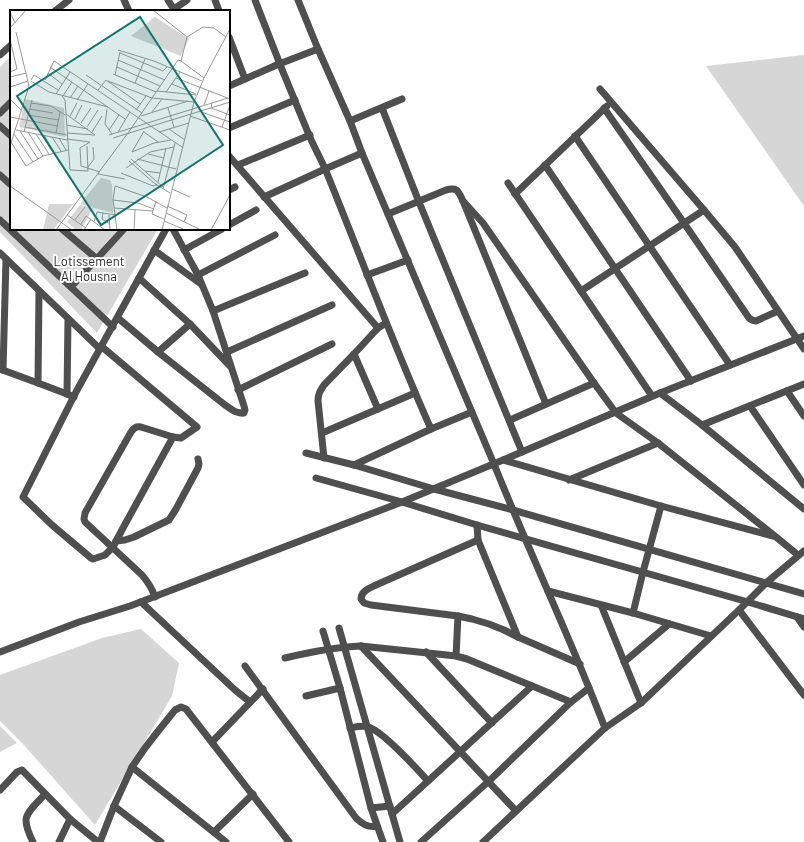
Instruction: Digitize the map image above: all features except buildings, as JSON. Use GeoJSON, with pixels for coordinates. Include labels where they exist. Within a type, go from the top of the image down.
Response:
{"type":"FeatureCollection","features":[{"type":"Feature","properties":{"kind":"street"},"geometry":{"type":"LineString","coordinates":[[55,10],[69,0]]}},
{"type":"Feature","properties":{"kind":"street"},"geometry":{"type":"LineString","coordinates":[[124,0],[129,10]]}},
{"type":"Feature","properties":{"kind":"street"},"geometry":{"type":"LineString","coordinates":[[168,0],[174,10],[187,0]]}},
{"type":"Feature","properties":{"kind":"street"},"geometry":{"type":"LineString","coordinates":[[214,0],[219,10]]}},
{"type":"Feature","properties":{"kind":"street"},"geometry":{"type":"LineString","coordinates":[[255,0],[280,64],[325,169],[386,323],[431,429]]}},
{"type":"Feature","properties":{"kind":"street"},"geometry":{"type":"LineString","coordinates":[[298,0],[513,510],[580,664],[605,728]]}},
{"type":"Feature","properties":{"kind":"street"},"geometry":{"type":"LineString","coordinates":[[230,40],[245,79]]}},
{"type":"Feature","properties":{"kind":"street"},"geometry":{"type":"LineString","coordinates":[[0,55],[10,46]]}},
{"type":"Feature","properties":{"kind":"street"},"geometry":{"type":"LineString","coordinates":[[230,86],[318,49]]}},
{"type":"Feature","properties":{"kind":"street"},"geometry":{"type":"LineString","coordinates":[[600,89],[735,247],[778,311],[800,337],[804,349]]}},
{"type":"Feature","properties":{"kind":"street"},"geometry":{"type":"LineString","coordinates":[[350,121],[402,99]]}},
{"type":"Feature","properties":{"kind":"street"},"geometry":{"type":"LineString","coordinates":[[230,128],[295,100]]}},
{"type":"Feature","properties":{"kind":"street"},"geometry":{"type":"LineString","coordinates":[[515,194],[611,101]]}},
{"type":"Feature","properties":{"kind":"street"},"geometry":{"type":"LineString","coordinates":[[0,113],[10,103]]}},
{"type":"Feature","properties":{"kind":"street"},"geometry":{"type":"LineString","coordinates":[[382,108],[522,452]]}},
{"type":"Feature","properties":{"kind":"street"},"geometry":{"type":"LineString","coordinates":[[604,108],[749,318],[756,321],[778,311]]}},
{"type":"Feature","properties":{"kind":"street"},"geometry":{"type":"LineString","coordinates":[[0,126],[10,135]]}},
{"type":"Feature","properties":{"kind":"street"},"geometry":{"type":"LineString","coordinates":[[628,142],[638,133]]}},
{"type":"Feature","properties":{"kind":"street"},"geometry":{"type":"LineString","coordinates":[[238,165],[310,135]]}},
{"type":"Feature","properties":{"kind":"street"},"geometry":{"type":"LineString","coordinates":[[575,136],[730,365]]}},
{"type":"Feature","properties":{"kind":"street"},"geometry":{"type":"LineString","coordinates":[[264,197],[362,153]]}},
{"type":"Feature","properties":{"kind":"street"},"geometry":{"type":"LineString","coordinates":[[230,157],[378,328]]}},
{"type":"Feature","properties":{"kind":"street"},"geometry":{"type":"LineString","coordinates":[[545,165],[690,381]]}},
{"type":"Feature","properties":{"kind":"street"},"geometry":{"type":"LineString","coordinates":[[0,175],[10,184]]}},
{"type":"Feature","properties":{"kind":"street"},"geometry":{"type":"LineString","coordinates":[[508,183],[652,396]]}},
{"type":"Feature","properties":{"kind":"street"},"geometry":{"type":"LineString","coordinates":[[388,214],[452,188],[457,190],[463,200],[546,404]]}},
{"type":"Feature","properties":{"kind":"street"},"geometry":{"type":"LineString","coordinates":[[463,200],[483,223],[616,413],[658,443],[776,537],[801,553],[766,584],[641,703],[605,728],[483,842]]}},
{"type":"Feature","properties":{"kind":"street"},"geometry":{"type":"LineString","coordinates":[[230,224],[256,210]]}},
{"type":"Feature","properties":{"kind":"street"},"geometry":{"type":"LineString","coordinates":[[581,291],[704,210]]}},
{"type":"Feature","properties":{"kind":"street"},"geometry":{"type":"LineString","coordinates":[[0,220],[10,229]]}},
{"type":"Feature","properties":{"kind":"street"},"geometry":{"type":"LineString","coordinates":[[11,230],[113,327]]}},
{"type":"Feature","properties":{"kind":"street"},"geometry":{"type":"LineString","coordinates":[[63,230],[97,259]]}},
{"type":"Feature","properties":{"kind":"street"},"geometry":{"type":"LineString","coordinates":[[71,287],[97,259],[120,230]]}},
{"type":"Feature","properties":{"kind":"street"},"geometry":{"type":"LineString","coordinates":[[166,230],[154,250],[113,327],[71,395],[23,497],[52,525],[92,559],[101,557],[105,555],[114,544],[173,437]]}},
{"type":"Feature","properties":{"kind":"street"},"geometry":{"type":"LineString","coordinates":[[118,318],[225,406],[239,413],[244,413],[244,406],[227,352],[202,284],[184,250],[168,230]]}},
{"type":"Feature","properties":{"kind":"street"},"geometry":{"type":"LineString","coordinates":[[184,250],[220,230]]}},
{"type":"Feature","properties":{"kind":"street"},"geometry":{"type":"LineString","coordinates":[[198,275],[275,235]]}},
{"type":"Feature","properties":{"kind":"street"},"geometry":{"type":"LineString","coordinates":[[154,250],[202,284]]}},
{"type":"Feature","properties":{"kind":"street"},"geometry":{"type":"LineString","coordinates":[[0,253],[100,348],[197,427],[181,438],[137,426],[133,429],[85,512],[85,522],[114,544],[148,582],[153,589],[155,597]]}},
{"type":"Feature","properties":{"kind":"street"},"geometry":{"type":"LineString","coordinates":[[6,259],[1,370],[71,395]]}},
{"type":"Feature","properties":{"kind":"street"},"geometry":{"type":"LineString","coordinates":[[367,275],[408,260]]}},
{"type":"Feature","properties":{"kind":"street"},"geometry":{"type":"LineString","coordinates":[[213,311],[305,273]]}},
{"type":"Feature","properties":{"kind":"street"},"geometry":{"type":"LineString","coordinates":[[139,278],[190,324],[231,367]]}},
{"type":"Feature","properties":{"kind":"street"},"geometry":{"type":"LineString","coordinates":[[38,383],[39,291]]}},
{"type":"Feature","properties":{"kind":"street"},"geometry":{"type":"LineString","coordinates":[[227,352],[332,305]]}},
{"type":"Feature","properties":{"kind":"street"},"geometry":{"type":"LineString","coordinates":[[68,319],[71,395]]}},
{"type":"Feature","properties":{"kind":"street"},"geometry":{"type":"LineString","coordinates":[[324,458],[318,395],[324,385],[378,328],[386,323]]}},
{"type":"Feature","properties":{"kind":"street"},"geometry":{"type":"LineString","coordinates":[[158,352],[190,324]]}},
{"type":"Feature","properties":{"kind":"street"},"geometry":{"type":"LineString","coordinates":[[0,652],[79,622],[155,597],[402,502],[616,413],[652,396],[800,337]]}},
{"type":"Feature","properties":{"kind":"street"},"geometry":{"type":"LineString","coordinates":[[238,390],[332,344]]}},
{"type":"Feature","properties":{"kind":"street"},"geometry":{"type":"LineString","coordinates":[[354,354],[378,409]]}},
{"type":"Feature","properties":{"kind":"street"},"geometry":{"type":"LineString","coordinates":[[510,420],[594,383]]}},
{"type":"Feature","properties":{"kind":"street"},"geometry":{"type":"LineString","coordinates":[[702,425],[804,384]]}},
{"type":"Feature","properties":{"kind":"street"},"geometry":{"type":"LineString","coordinates":[[787,391],[804,416]]}},
{"type":"Feature","properties":{"kind":"street"},"geometry":{"type":"LineString","coordinates":[[322,433],[415,393]]}},
{"type":"Feature","properties":{"kind":"street"},"geometry":{"type":"LineString","coordinates":[[660,393],[702,425],[804,510]]}},
{"type":"Feature","properties":{"kind":"street"},"geometry":{"type":"LineString","coordinates":[[750,406],[804,485]]}},
{"type":"Feature","properties":{"kind":"street"},"geometry":{"type":"LineString","coordinates":[[354,465],[431,429],[472,412]]}},
{"type":"Feature","properties":{"kind":"street"},"geometry":{"type":"LineString","coordinates":[[570,480],[658,443]]}},
{"type":"Feature","properties":{"kind":"street"},"geometry":{"type":"LineString","coordinates":[[306,452],[804,594]]}},
{"type":"Feature","properties":{"kind":"street"},"geometry":{"type":"LineString","coordinates":[[114,544],[134,537],[169,520],[198,468],[198,459]]}},
{"type":"Feature","properties":{"kind":"street"},"geometry":{"type":"LineString","coordinates":[[503,460],[661,506],[776,537]]}},
{"type":"Feature","properties":{"kind":"street"},"geometry":{"type":"LineString","coordinates":[[316,478],[748,602],[800,618],[804,627]]}},
{"type":"Feature","properties":{"kind":"street"},"geometry":{"type":"LineString","coordinates":[[633,613],[661,506]]}},
{"type":"Feature","properties":{"kind":"street"},"geometry":{"type":"LineString","coordinates":[[477,525],[478,540],[518,637]]}},
{"type":"Feature","properties":{"kind":"street"},"geometry":{"type":"LineString","coordinates":[[478,540],[376,585],[360,596],[362,601],[371,605],[458,616],[489,624],[580,664]]}},
{"type":"Feature","properties":{"kind":"street"},"geometry":{"type":"LineString","coordinates":[[548,591],[633,613],[711,636]]}},
{"type":"Feature","properties":{"kind":"street"},"geometry":{"type":"LineString","coordinates":[[141,602],[250,702]]}},
{"type":"Feature","properties":{"kind":"street"},"geometry":{"type":"LineString","coordinates":[[601,605],[641,703]]}},
{"type":"Feature","properties":{"kind":"street"},"geometry":{"type":"LineString","coordinates":[[739,610],[804,695]]}},
{"type":"Feature","properties":{"kind":"street"},"geometry":{"type":"LineString","coordinates":[[456,656],[458,616]]}},
{"type":"Feature","properties":{"kind":"street"},"geometry":{"type":"LineString","coordinates":[[624,662],[669,624]]}},
{"type":"Feature","properties":{"kind":"street"},"geometry":{"type":"LineString","coordinates":[[339,628],[400,842]]}},
{"type":"Feature","properties":{"kind":"street"},"geometry":{"type":"LineString","coordinates":[[323,631],[340,688],[371,808],[383,842]]}},
{"type":"Feature","properties":{"kind":"street"},"geometry":{"type":"LineString","coordinates":[[361,646],[516,811]]}},
{"type":"Feature","properties":{"kind":"street"},"geometry":{"type":"LineString","coordinates":[[285,658],[328,648],[361,646],[456,656],[467,659],[571,702]]}},
{"type":"Feature","properties":{"kind":"street"},"geometry":{"type":"LineString","coordinates":[[426,652],[492,723]]}},
{"type":"Feature","properties":{"kind":"street"},"geometry":{"type":"LineString","coordinates":[[246,666],[360,823],[366,826],[377,826]]}},
{"type":"Feature","properties":{"kind":"street"},"geometry":{"type":"LineString","coordinates":[[392,814],[532,686]]}},
{"type":"Feature","properties":{"kind":"street"},"geometry":{"type":"LineString","coordinates":[[306,696],[340,688]]}},
{"type":"Feature","properties":{"kind":"street"},"geometry":{"type":"LineString","coordinates":[[421,842],[489,781],[571,702],[589,688]]}},
{"type":"Feature","properties":{"kind":"street"},"geometry":{"type":"LineString","coordinates":[[212,742],[263,689]]}},
{"type":"Feature","properties":{"kind":"street"},"geometry":{"type":"LineString","coordinates":[[0,790],[18,772],[22,770],[70,819],[99,842],[132,767],[158,730],[175,710],[181,707],[186,709],[289,842]]}},
{"type":"Feature","properties":{"kind":"street"},"geometry":{"type":"LineString","coordinates":[[350,728],[368,726],[374,729],[386,738],[428,781]]}},
{"type":"Feature","properties":{"kind":"street"},"geometry":{"type":"LineString","coordinates":[[132,767],[226,842]]}},
{"type":"Feature","properties":{"kind":"street"},"geometry":{"type":"LineString","coordinates":[[33,842],[26,820],[29,813],[45,794]]}},
{"type":"Feature","properties":{"kind":"street"},"geometry":{"type":"LineString","coordinates":[[214,832],[253,794]]}},
{"type":"Feature","properties":{"kind":"street"},"geometry":{"type":"LineString","coordinates":[[114,806],[161,842]]}},
{"type":"Feature","properties":{"kind":"street"},"geometry":{"type":"LineString","coordinates":[[371,808],[390,806]]}},
{"type":"Feature","properties":{"kind":"street"},"geometry":{"type":"LineString","coordinates":[[59,842],[70,819]]}},
{"type":"Feature","properties":{"kind":"green space"},"geometry":{"type":"Polygon","coordinates":[[[804,55],[804,206],[706,66],[804,55]]]}},
{"type":"Feature","properties":{"kind":"green space","name":"Lotissement Al Housna"},"geometry":{"type":"Polygon","coordinates":[[[10,57],[10,230],[157,230],[97,333],[0,232],[0,67],[10,57]]]}},
{"type":"Feature","properties":{"kind":"green space"},"geometry":{"type":"Polygon","coordinates":[[[141,629],[179,663],[172,696],[95,825],[23,744],[0,721],[0,675],[102,638],[141,629]]]}},
{"type":"Feature","properties":{"kind":"green space"},"geometry":{"type":"Polygon","coordinates":[[[0,726],[17,743],[0,752],[0,726]]]}}]}
